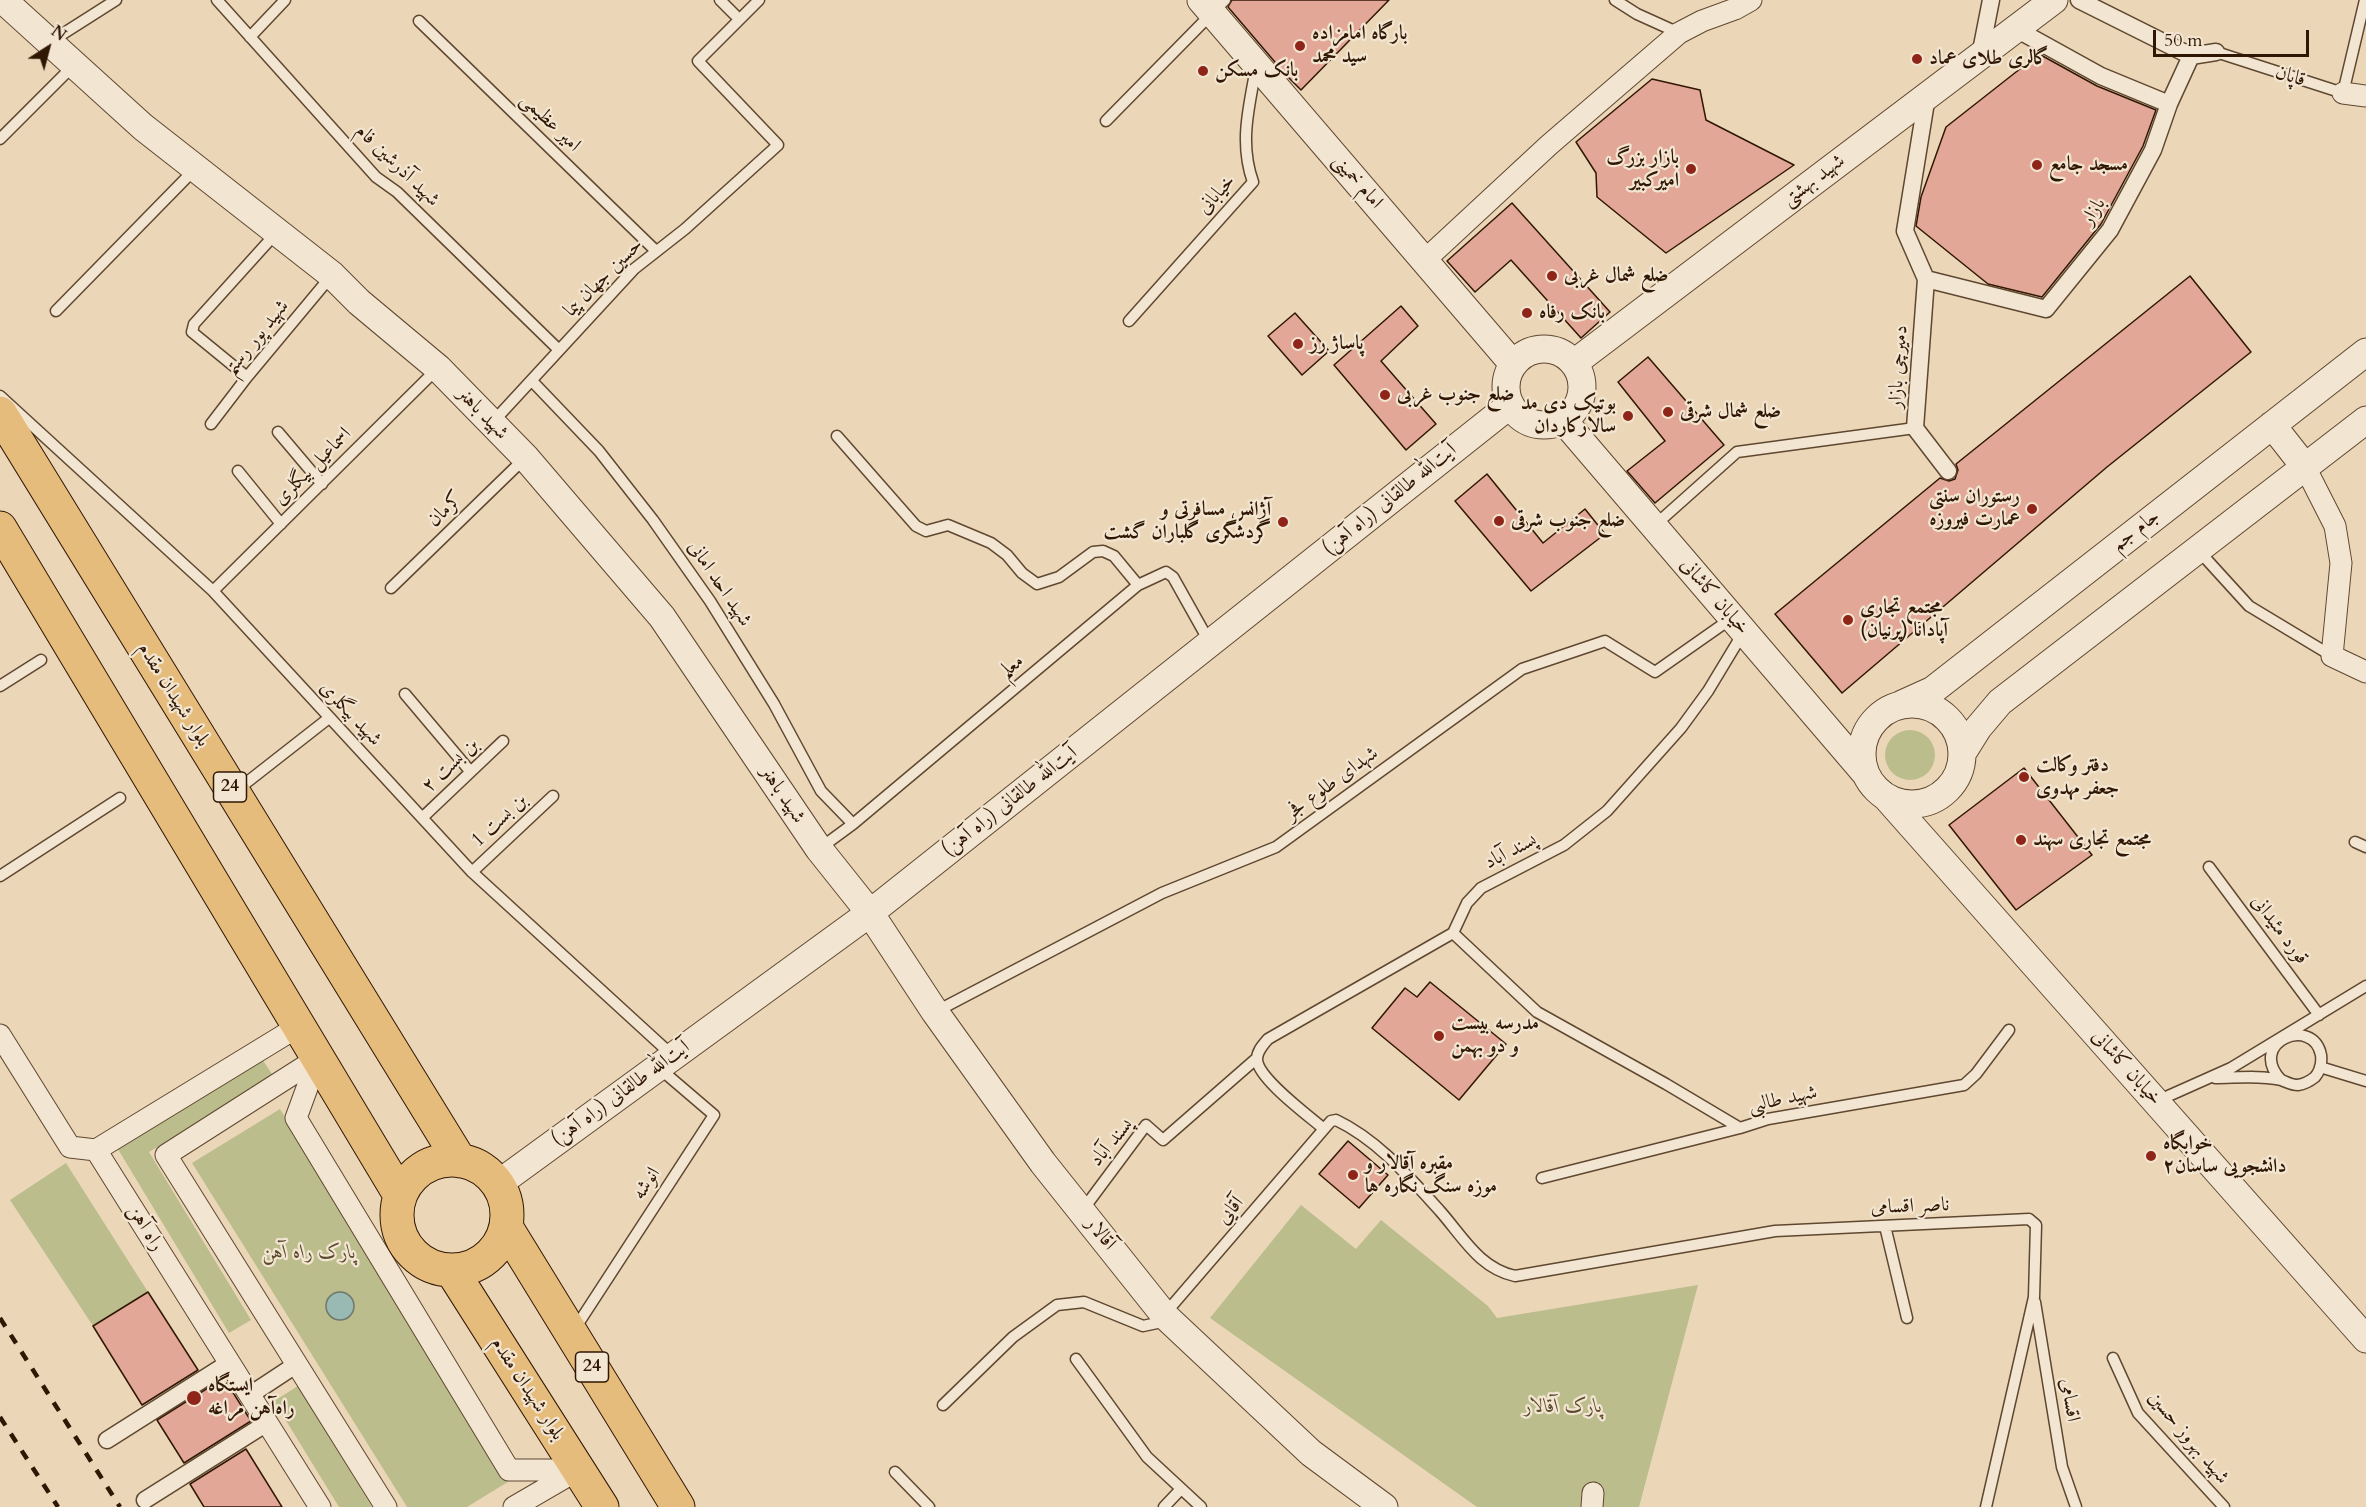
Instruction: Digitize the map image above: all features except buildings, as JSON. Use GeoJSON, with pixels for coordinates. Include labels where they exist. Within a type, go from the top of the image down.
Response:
{"type":"FeatureCollection","features":[{"type":"Feature","properties":{"kind":"main road","name":"بلوار شهیدان مقدم"},"geometry":{"type":"LineString","coordinates":[[0,413],[460,1161]]}},
{"type":"Feature","properties":{"kind":"main road"},"geometry":{"type":"LineString","coordinates":[[0,528],[400,1195]]}},
{"type":"Feature","properties":{"kind":"main road"},"geometry":{"type":"LineString","coordinates":[[498,1184],[481,1169],[460,1161],[446,1160],[424,1167],[407,1182],[400,1195],[397,1209],[398,1228],[405,1245],[417,1258],[433,1268],[452,1271],[466,1269],[492,1254],[501,1241],[506,1227]]}},
{"type":"Feature","properties":{"kind":"main road","name":"24"},"geometry":{"type":"LineString","coordinates":[[498,1184],[507,1212],[506,1227],[678,1507]]}},
{"type":"Feature","properties":{"kind":"main road","name":"بلوار شهیدان مقدم"},"geometry":{"type":"LineString","coordinates":[[452,1271],[579,1470],[596,1505]]}},
{"type":"Feature","properties":{"kind":"street","name":"شهید باهنر"},"geometry":{"type":"LineString","coordinates":[[3,0],[143,127],[332,275],[359,302],[438,368],[526,458],[662,617],[819,849],[870,913]]}},
{"type":"Feature","properties":{"kind":"street"},"geometry":{"type":"LineString","coordinates":[[1425,260],[1548,145],[1679,33],[1751,0]]}},
{"type":"Feature","properties":{"kind":"street"},"geometry":{"type":"LineString","coordinates":[[1980,56],[1991,0]]}},
{"type":"Feature","properties":{"kind":"street","name":"شهید بهشتی"},"geometry":{"type":"LineString","coordinates":[[1574,363],[2054,0]]}},
{"type":"Feature","properties":{"kind":"street"},"geometry":{"type":"LineString","coordinates":[[2079,0],[2191,56],[2216,52]]}},
{"type":"Feature","properties":{"kind":"street","name":"امام خمینی"},"geometry":{"type":"LineString","coordinates":[[1213,4],[1256,64],[1513,364]]}},
{"type":"Feature","properties":{"kind":"street"},"geometry":{"type":"LineString","coordinates":[[2016,29],[2101,76],[2169,104],[2191,56]]}},
{"type":"Feature","properties":{"kind":"street","name":"قاپان"},"geometry":{"type":"LineString","coordinates":[[2343,93],[2366,96]]}},
{"type":"Feature","properties":{"kind":"street","name":"دمیرچی بازار"},"geometry":{"type":"LineString","coordinates":[[1915,428],[1926,279],[1905,231],[1927,96]]}},
{"type":"Feature","properties":{"kind":"street","name":"بازار"},"geometry":{"type":"LineString","coordinates":[[1926,279],[2046,309],[2110,230],[2152,150],[2169,104]]}},
{"type":"Feature","properties":{"kind":"street"},"geometry":{"type":"LineString","coordinates":[[1544,348],[1566,355],[1574,363],[1581,374],[1580,401],[1573,412],[1563,420],[1551,425],[1528,422],[1510,405],[1506,384],[1513,364],[1522,355],[1544,348]]}},
{"type":"Feature","properties":{"kind":"street","name":"جام جم"},"geometry":{"type":"LineString","coordinates":[[1902,704],[1933,690],[2366,352]]}},
{"type":"Feature","properties":{"kind":"street","name":"(راه آهن) آیت‌الله طالقانی"},"geometry":{"type":"LineString","coordinates":[[498,1184],[870,913],[1510,405]]}},
{"type":"Feature","properties":{"kind":"street","name":"خیابان کاشانی"},"geometry":{"type":"LineString","coordinates":[[1563,420],[1865,773]]}},
{"type":"Feature","properties":{"kind":"street"},"geometry":{"type":"LineString","coordinates":[[1963,752],[1959,735],[1950,720],[1936,709],[1920,703],[1902,704],[1886,709],[1872,721],[1863,737],[1861,755],[1865,773],[1875,788],[1886,797],[1900,803],[1914,804],[1929,802],[1942,795],[1953,784],[1960,769],[1963,752],[1982,722],[2000,702],[2366,420]]}},
{"type":"Feature","properties":{"kind":"street"},"geometry":{"type":"LineString","coordinates":[[2272,425],[2305,467],[2335,526],[2341,563],[2332,656],[2366,672]]}},
{"type":"Feature","properties":{"kind":"street"},"geometry":{"type":"LineString","coordinates":[[1915,428],[1948,471]]}},
{"type":"Feature","properties":{"kind":"street","name":"خیابان کاشانی"},"geometry":{"type":"LineString","coordinates":[[1886,797],[2366,1340]]}},
{"type":"Feature","properties":{"kind":"street","name":"آقالار"},"geometry":{"type":"LineString","coordinates":[[870,913],[935,1012],[1043,1163],[1165,1316],[1311,1453],[1384,1507]]}},
{"type":"Feature","properties":{"kind":"street"},"geometry":{"type":"LineString","coordinates":[[0,1035],[70,1147],[96,1150],[299,1026]]}},
{"type":"Feature","properties":{"kind":"street"},"geometry":{"type":"LineString","coordinates":[[318,1058],[166,1155],[386,1507]]}},
{"type":"Feature","properties":{"kind":"street"},"geometry":{"type":"LineString","coordinates":[[318,1058],[296,1118],[509,1470],[579,1470]]}},
{"type":"Feature","properties":{"kind":"street","name":"راه آهن"},"geometry":{"type":"LineString","coordinates":[[96,1150],[320,1507]]}},
{"type":"Feature","properties":{"kind":"street"},"geometry":{"type":"LineString","coordinates":[[107,1440],[230,1362]]}},
{"type":"Feature","properties":{"kind":"street"},"geometry":{"type":"LineString","coordinates":[[250,1395],[297,1364]]}},
{"type":"Feature","properties":{"kind":"street"},"geometry":{"type":"LineString","coordinates":[[145,1500],[267,1423]]}},
{"type":"Feature","properties":{"kind":"street"},"geometry":{"type":"LineString","coordinates":[[514,1507],[579,1470]]}},
{"type":"Feature","properties":{"kind":"lane"},"geometry":{"type":"LineString","coordinates":[[50,43],[116,0]]}},
{"type":"Feature","properties":{"kind":"lane","name":"شهید آذرشین فام"},"geometry":{"type":"LineString","coordinates":[[217,0],[376,177],[397,192],[559,350]]}},
{"type":"Feature","properties":{"kind":"lane"},"geometry":{"type":"LineString","coordinates":[[250,37],[285,0]]}},
{"type":"Feature","properties":{"kind":"lane"},"geometry":{"type":"LineString","coordinates":[[720,0],[739,20],[759,0]]}},
{"type":"Feature","properties":{"kind":"lane"},"geometry":{"type":"LineString","coordinates":[[1616,0],[1637,14],[1679,33]]}},
{"type":"Feature","properties":{"kind":"lane"},"geometry":{"type":"LineString","coordinates":[[2343,93],[2365,0]]}},
{"type":"Feature","properties":{"kind":"lane"},"geometry":{"type":"LineString","coordinates":[[1106,121],[1213,4]]}},
{"type":"Feature","properties":{"kind":"lane","name":"حسین جهان پیما"},"geometry":{"type":"LineString","coordinates":[[492,423],[634,269],[685,229],[778,145],[699,61],[739,20]]}},
{"type":"Feature","properties":{"kind":"lane","name":"امیر عظیمی"},"geometry":{"type":"LineString","coordinates":[[419,21],[656,251]]}},
{"type":"Feature","properties":{"kind":"lane","name":"قاپان"},"geometry":{"type":"LineString","coordinates":[[2216,52],[2343,93]]}},
{"type":"Feature","properties":{"kind":"lane"},"geometry":{"type":"LineString","coordinates":[[0,139],[75,64]]}},
{"type":"Feature","properties":{"kind":"lane","name":"خیابانی"},"geometry":{"type":"LineString","coordinates":[[1129,321],[1253,182],[1246,163],[1245,135],[1256,64]]}},
{"type":"Feature","properties":{"kind":"lane"},"geometry":{"type":"LineString","coordinates":[[56,311],[196,168]]}},
{"type":"Feature","properties":{"kind":"lane"},"geometry":{"type":"LineString","coordinates":[[247,377],[192,332],[194,324],[277,232]]}},
{"type":"Feature","properties":{"kind":"lane","name":"شهید پور رستم"},"geometry":{"type":"LineString","coordinates":[[211,424],[332,275]]}},
{"type":"Feature","properties":{"kind":"lane","name":"اسماعیل بیگلری"},"geometry":{"type":"LineString","coordinates":[[213,591],[438,368]]}},
{"type":"Feature","properties":{"kind":"lane","name":"شهید احد امانی"},"geometry":{"type":"LineString","coordinates":[[532,381],[599,451],[653,520],[722,620],[774,704],[821,791],[853,824]]}},
{"type":"Feature","properties":{"kind":"lane","name":"شهید بیگلری"},"geometry":{"type":"LineString","coordinates":[[0,396],[213,591],[472,872],[666,1062]]}},
{"type":"Feature","properties":{"kind":"lane","name":"دمیرچی بازار"},"geometry":{"type":"LineString","coordinates":[[1654,527],[1737,452],[1915,428]]}},
{"type":"Feature","properties":{"kind":"lane"},"geometry":{"type":"LineString","coordinates":[[278,432],[322,484]]}},
{"type":"Feature","properties":{"kind":"lane"},"geometry":{"type":"LineString","coordinates":[[837,436],[916,526],[926,531],[948,525],[991,543],[1037,584],[1059,577],[1093,552],[1103,550],[1114,556],[1138,585]]}},
{"type":"Feature","properties":{"kind":"lane","name":"کرمان"},"geometry":{"type":"LineString","coordinates":[[391,588],[526,458]]}},
{"type":"Feature","properties":{"kind":"lane"},"geometry":{"type":"LineString","coordinates":[[238,471],[281,524]]}},
{"type":"Feature","properties":{"kind":"lane"},"geometry":{"type":"LineString","coordinates":[[2198,550],[2249,606],[2332,656]]}},
{"type":"Feature","properties":{"kind":"lane","name":"معلم"},"geometry":{"type":"LineString","coordinates":[[819,849],[853,824],[1138,585],[1166,572],[1173,577],[1210,643]]}},
{"type":"Feature","properties":{"kind":"lane","name":"پسند آباد"},"geometry":{"type":"LineString","coordinates":[[1082,1212],[1146,1125],[1163,1140],[1257,1058],[1261,1047],[1268,1040],[1453,933],[1467,903],[1481,888],[1564,845],[1607,811],[1681,728],[1708,691],[1738,625]]}},
{"type":"Feature","properties":{"kind":"lane","name":"شهدای طلوع فجر"},"geometry":{"type":"LineString","coordinates":[[935,1012],[1162,892],[1276,847],[1522,669],[1605,642],[1655,672],[1738,625]]}},
{"type":"Feature","properties":{"kind":"lane"},"geometry":{"type":"LineString","coordinates":[[0,686],[41,660]]}},
{"type":"Feature","properties":{"kind":"lane"},"geometry":{"type":"LineString","coordinates":[[405,694],[470,771]]}},
{"type":"Feature","properties":{"kind":"lane"},"geometry":{"type":"LineString","coordinates":[[234,792],[329,718]]}},
{"type":"Feature","properties":{"kind":"lane","name":"بن بست ۲"},"geometry":{"type":"LineString","coordinates":[[423,817],[503,741]]}},
{"type":"Feature","properties":{"kind":"lane","name":"بن بست 1"},"geometry":{"type":"LineString","coordinates":[[472,872],[553,796]]}},
{"type":"Feature","properties":{"kind":"lane"},"geometry":{"type":"LineString","coordinates":[[0,876],[120,798]]}},
{"type":"Feature","properties":{"kind":"lane"},"geometry":{"type":"LineString","coordinates":[[2355,842],[2366,847]]}},
{"type":"Feature","properties":{"kind":"lane","name":"قورد مئیدانی"},"geometry":{"type":"LineString","coordinates":[[2209,867],[2319,1015]]}},
{"type":"Feature","properties":{"kind":"lane"},"geometry":{"type":"LineString","coordinates":[[1453,933],[1537,1012],[1740,1128]]}},
{"type":"Feature","properties":{"kind":"lane"},"geometry":{"type":"LineString","coordinates":[[2155,1102],[2211,1078],[2283,1038],[2366,986]]}},
{"type":"Feature","properties":{"kind":"lane","name":"شهید طالبی"},"geometry":{"type":"LineString","coordinates":[[1542,1178],[1768,1119],[1964,1085],[1976,1074],[2009,1030]]}},
{"type":"Feature","properties":{"kind":"lane"},"geometry":{"type":"LineString","coordinates":[[2211,1078],[2250,1077],[2281,1080],[2288,1084],[2304,1084],[2317,1075],[2320,1067],[2320,1051],[2315,1043],[2300,1035],[2283,1038],[2276,1044],[2271,1059],[2272,1067],[2281,1080]]}},
{"type":"Feature","properties":{"kind":"lane"},"geometry":{"type":"LineString","coordinates":[[1257,1058],[1258,1067],[1269,1081],[1324,1129]]}},
{"type":"Feature","properties":{"kind":"lane","name":"انوشه"},"geometry":{"type":"LineString","coordinates":[[572,1334],[714,1115],[666,1062]]}},
{"type":"Feature","properties":{"kind":"lane"},"geometry":{"type":"LineString","coordinates":[[2320,1067],[2366,1081]]}},
{"type":"Feature","properties":{"kind":"lane","name":"ناصر اقسامی"},"geometry":{"type":"LineString","coordinates":[[1324,1129],[1334,1120],[1358,1130],[1395,1164],[1485,1264],[1500,1273],[1515,1276],[1775,1231],[2029,1219],[2036,1225],[2034,1297],[1986,1507]]}},
{"type":"Feature","properties":{"kind":"lane","name":"آقایی"},"geometry":{"type":"LineString","coordinates":[[1165,1316],[1324,1129]]}},
{"type":"Feature","properties":{"kind":"lane"},"geometry":{"type":"LineString","coordinates":[[1885,1226],[1907,1318]]}},
{"type":"Feature","properties":{"kind":"lane","name":"اقسامی"},"geometry":{"type":"LineString","coordinates":[[2034,1297],[2062,1467],[2076,1507]]}},
{"type":"Feature","properties":{"kind":"lane"},"geometry":{"type":"LineString","coordinates":[[943,1405],[1013,1337],[1057,1305],[1084,1302],[1143,1326],[1157,1323],[1165,1316]]}},
{"type":"Feature","properties":{"kind":"lane","name":"شهید بهروز حسین"},"geometry":{"type":"LineString","coordinates":[[2113,1358],[2138,1413],[2224,1507]]}},
{"type":"Feature","properties":{"kind":"lane"},"geometry":{"type":"LineString","coordinates":[[1076,1359],[1148,1457],[1201,1507]]}},
{"type":"Feature","properties":{"kind":"lane"},"geometry":{"type":"LineString","coordinates":[[895,1472],[929,1507]]}},
{"type":"Feature","properties":{"kind":"lane"},"geometry":{"type":"LineString","coordinates":[[1164,1507],[1181,1489]]}},
{"type":"Feature","properties":{"kind":"green space"},"geometry":{"type":"Polygon","coordinates":[[[1910,730],[1919,732],[1930,741],[1935,755],[1933,764],[1924,775],[1910,780],[1901,778],[1890,769],[1885,755],[1887,746],[1896,735],[1910,730]]]}},
{"type":"Feature","properties":{"kind":"green space"},"geometry":{"type":"Polygon","coordinates":[[[262,1059],[274,1077],[149,1152],[251,1320],[229,1333],[116,1146],[262,1059]]]}},
{"type":"Feature","properties":{"kind":"green space","name":"پارک راه آهن"},"geometry":{"type":"Polygon","coordinates":[[[280,1109],[511,1480],[467,1507],[407,1507],[192,1163],[280,1109]]]}},
{"type":"Feature","properties":{"kind":"green space"},"geometry":{"type":"Polygon","coordinates":[[[66,1163],[148,1292],[93,1326],[10,1200],[66,1163]]]}},
{"type":"Feature","properties":{"kind":"green space","name":"پارک آقالار"},"geometry":{"type":"Polygon","coordinates":[[[1301,1205],[1356,1249],[1381,1220],[1488,1306],[1497,1318],[1698,1285],[1639,1507],[1477,1507],[1210,1318],[1301,1205]]]}},
{"type":"Feature","properties":{"kind":"green space"},"geometry":{"type":"Polygon","coordinates":[[[298,1386],[372,1507],[339,1507],[274,1401],[298,1386]]]}},
{"type":"Feature","properties":{"kind":"water"},"geometry":{"type":"Polygon","coordinates":[[[340,1292],[350,1296],[354,1306],[350,1316],[340,1320],[330,1316],[326,1306],[330,1296],[340,1292]]]}},
{"type":"Feature","properties":{"kind":"railway"},"geometry":{"type":"LineString","coordinates":[[0,1318],[120,1507]]}},
{"type":"Feature","properties":{"kind":"railway"},"geometry":{"type":"LineString","coordinates":[[0,1417],[58,1507]]}},
{"type":"Feature","properties":{"kind":"place","name":"بارگاه امامزاده سید محمد"},"geometry":{"type":"Point","coordinates":[1300,46]}},
{"type":"Feature","properties":{"kind":"place","name":"گالری طلای عماد"},"geometry":{"type":"Point","coordinates":[1917,59]}},
{"type":"Feature","properties":{"kind":"place","name":"بانک مسکن"},"geometry":{"type":"Point","coordinates":[1203,71]}},
{"type":"Feature","properties":{"kind":"place","name":"مسجد جامع"},"geometry":{"type":"Point","coordinates":[2037,165]}},
{"type":"Feature","properties":{"kind":"place","name":"بازار بزرگ امیرکبیر"},"geometry":{"type":"Point","coordinates":[1691,169]}},
{"type":"Feature","properties":{"kind":"place","name":"ضلع شمال غربی"},"geometry":{"type":"Point","coordinates":[1552,276]}},
{"type":"Feature","properties":{"kind":"place","name":"بانک رفاه"},"geometry":{"type":"Point","coordinates":[1527,313]}},
{"type":"Feature","properties":{"kind":"place","name":"پاساژ رز"},"geometry":{"type":"Point","coordinates":[1298,344]}},
{"type":"Feature","properties":{"kind":"place","name":"ضلع جنوب غربی"},"geometry":{"type":"Point","coordinates":[1385,395]}},
{"type":"Feature","properties":{"kind":"place","name":"ضلع شمال شرقی"},"geometry":{"type":"Point","coordinates":[1668,412]}},
{"type":"Feature","properties":{"kind":"place","name":"بوتیک دی مد سالارکاردان"},"geometry":{"type":"Point","coordinates":[1628,416]}},
{"type":"Feature","properties":{"kind":"place","name":"رستوران سنتی عمارت فیروزه"},"geometry":{"type":"Point","coordinates":[2032,509]}},
{"type":"Feature","properties":{"kind":"place","name":"ضلع جنوب شرقی"},"geometry":{"type":"Point","coordinates":[1499,521]}},
{"type":"Feature","properties":{"kind":"place","name":"آژانس مسافرتی و گردشگری گلباران گشت"},"geometry":{"type":"Point","coordinates":[1283,522]}},
{"type":"Feature","properties":{"kind":"place","name":"مجتمع تجاری آپادانا (پرنیان)"},"geometry":{"type":"Point","coordinates":[1848,620]}},
{"type":"Feature","properties":{"kind":"place","name":"دفتر وکالت جعفر مهدوی"},"geometry":{"type":"Point","coordinates":[2024,777]}},
{"type":"Feature","properties":{"kind":"place","name":"مجتمع تجاری سهند"},"geometry":{"type":"Point","coordinates":[2021,840]}},
{"type":"Feature","properties":{"kind":"place","name":"مدرسه بیست و دو بهمن"},"geometry":{"type":"Point","coordinates":[1439,1036]}},
{"type":"Feature","properties":{"kind":"place","name":"خوابگاه دانشجویی ساسان۲"},"geometry":{"type":"Point","coordinates":[2151,1156]}},
{"type":"Feature","properties":{"kind":"place","name":"مقبره آقالار و موزه سنگ نگاره ها"},"geometry":{"type":"Point","coordinates":[1353,1175]}},
{"type":"Feature","properties":{"kind":"place","name":"ایستگاه راه‌آهن مراغه"},"geometry":{"type":"Point","coordinates":[194,1398]}}]}
